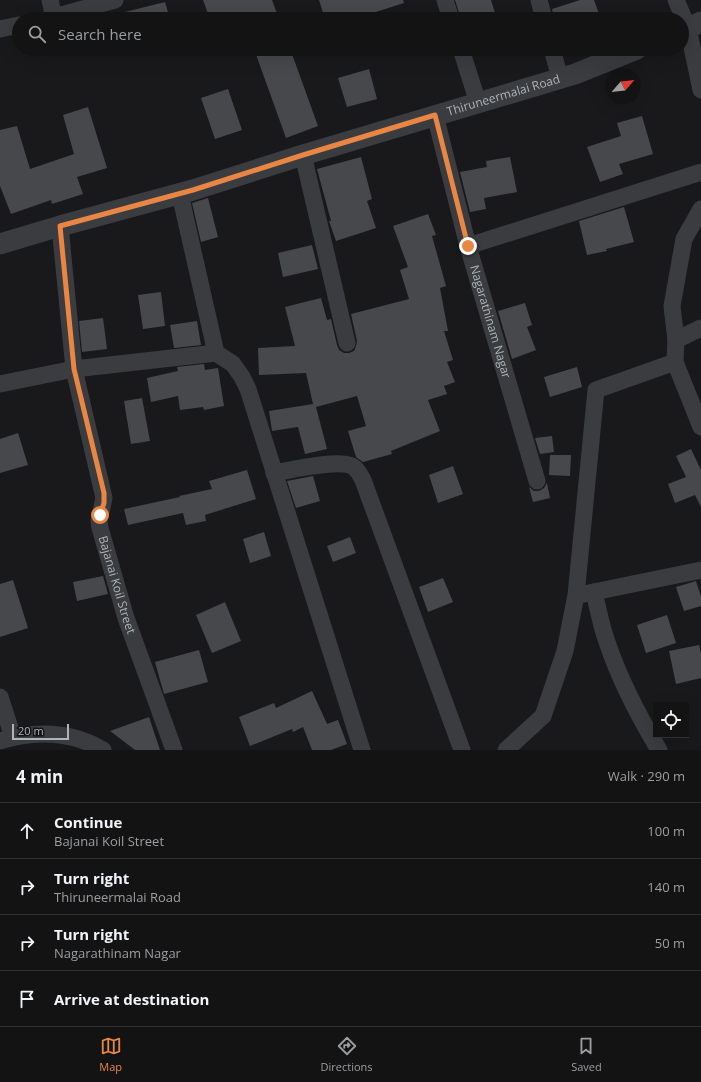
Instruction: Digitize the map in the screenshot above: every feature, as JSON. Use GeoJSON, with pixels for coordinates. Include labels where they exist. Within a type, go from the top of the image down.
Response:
{"type":"FeatureCollection","features":[{"type":"Feature","properties":{"kind":"street"},"geometry":{"type":"LineString","coordinates":[[50,0],[50,12]]}},
{"type":"Feature","properties":{"kind":"street"},"geometry":{"type":"LineString","coordinates":[[72,12],[115,0]]}},
{"type":"Feature","properties":{"kind":"street"},"geometry":{"type":"LineString","coordinates":[[445,0],[449,12]]}},
{"type":"Feature","properties":{"kind":"street"},"geometry":{"type":"LineString","coordinates":[[539,0],[542,12]]}},
{"type":"Feature","properties":{"kind":"street"},"geometry":{"type":"LineString","coordinates":[[676,0],[682,12]]}},
{"type":"Feature","properties":{"kind":"street"},"geometry":{"type":"LineString","coordinates":[[0,30],[12,27]]}},
{"type":"Feature","properties":{"kind":"street"},"geometry":{"type":"LineString","coordinates":[[690,27],[701,90]]}},
{"type":"Feature","properties":{"kind":"street"},"geometry":{"type":"LineString","coordinates":[[463,56],[478,103]]}},
{"type":"Feature","properties":{"kind":"street"},"geometry":{"type":"LineString","coordinates":[[554,56],[560,78]]}},
{"type":"Feature","properties":{"kind":"street","name":"Thiruneermalai Road"},"geometry":{"type":"LineString","coordinates":[[1,241],[180,194],[303,155],[575,74],[620,56]]}},
{"type":"Feature","properties":{"kind":"street","name":"Nagarathinam Nagar"},"geometry":{"type":"LineString","coordinates":[[435,115],[468,246],[536,481]]}},
{"type":"Feature","properties":{"kind":"street"},"geometry":{"type":"LineString","coordinates":[[303,155],[347,343]]}},
{"type":"Feature","properties":{"kind":"street"},"geometry":{"type":"LineString","coordinates":[[468,246],[701,172]]}},
{"type":"Feature","properties":{"kind":"street"},"geometry":{"type":"LineString","coordinates":[[180,194],[216,353]]}},
{"type":"Feature","properties":{"kind":"street"},"geometry":{"type":"LineString","coordinates":[[701,209],[684,239],[672,306],[676,340],[675,362],[701,427]]}},
{"type":"Feature","properties":{"kind":"street","name":"Bajanai Koil Street"},"geometry":{"type":"LineString","coordinates":[[60,226],[74,369],[104,493],[104,503],[99,521],[100,528],[126,618],[174,750]]}},
{"type":"Feature","properties":{"kind":"street"},"geometry":{"type":"LineString","coordinates":[[676,340],[701,328]]}},
{"type":"Feature","properties":{"kind":"street"},"geometry":{"type":"LineString","coordinates":[[0,384],[74,369],[216,353],[233,364],[248,389],[362,750]]}},
{"type":"Feature","properties":{"kind":"street"},"geometry":{"type":"LineString","coordinates":[[506,750],[543,716],[565,651],[576,595],[596,390],[675,362]]}},
{"type":"Feature","properties":{"kind":"street"},"geometry":{"type":"LineString","coordinates":[[274,473],[335,464],[353,466],[358,470],[364,480],[462,750]]}},
{"type":"Feature","properties":{"kind":"street"},"geometry":{"type":"LineString","coordinates":[[576,595],[701,570]]}},
{"type":"Feature","properties":{"kind":"street"},"geometry":{"type":"LineString","coordinates":[[594,592],[606,641],[626,693],[659,750]]}},
{"type":"Feature","properties":{"kind":"street"},"geometry":{"type":"LineString","coordinates":[[0,697],[7,739],[39,734],[65,736],[91,743],[103,750]]}},
{"type":"Feature","properties":{"kind":"building"},"geometry":{"type":"Polygon","coordinates":[[[203,0],[272,0],[276,12],[207,12],[203,0]]]}},
{"type":"Feature","properties":{"kind":"building"},"geometry":{"type":"Polygon","coordinates":[[[319,0],[403,0],[404,3],[376,12],[323,12],[319,0]]]}},
{"type":"Feature","properties":{"kind":"building"},"geometry":{"type":"Polygon","coordinates":[[[455,0],[491,0],[495,12],[459,12],[455,0]]]}},
{"type":"Feature","properties":{"kind":"building"},"geometry":{"type":"Polygon","coordinates":[[[580,0],[594,0],[598,12],[553,12],[552,9],[580,0]]]}},
{"type":"Feature","properties":{"kind":"building"},"geometry":{"type":"Polygon","coordinates":[[[165,2],[168,12],[125,12],[165,2]]]}},
{"type":"Feature","properties":{"kind":"building"},"geometry":{"type":"Polygon","coordinates":[[[257,56],[293,56],[318,126],[286,138],[257,56]]]}},
{"type":"Feature","properties":{"kind":"building"},"geometry":{"type":"Polygon","coordinates":[[[369,69],[377,99],[347,107],[338,78],[369,69]]]}},
{"type":"Feature","properties":{"kind":"building"},"geometry":{"type":"Polygon","coordinates":[[[228,89],[242,130],[215,139],[201,98],[228,89]]]}},
{"type":"Feature","properties":{"kind":"building"},"geometry":{"type":"Polygon","coordinates":[[[88,107],[107,168],[77,177],[83,194],[52,204],[51,200],[11,214],[0,186],[0,130],[17,126],[30,169],[74,154],[63,115],[88,107]]]}},
{"type":"Feature","properties":{"kind":"building"},"geometry":{"type":"Polygon","coordinates":[[[642,116],[653,154],[619,164],[623,174],[600,182],[587,147],[621,136],[617,123],[642,116]]]}},
{"type":"Feature","properties":{"kind":"building"},"geometry":{"type":"Polygon","coordinates":[[[361,157],[372,199],[367,201],[376,228],[336,241],[329,221],[331,221],[317,169],[361,157]]]}},
{"type":"Feature","properties":{"kind":"building"},"geometry":{"type":"Polygon","coordinates":[[[510,157],[517,192],[484,198],[486,209],[470,212],[460,172],[487,167],[486,161],[510,157]]]}},
{"type":"Feature","properties":{"kind":"building"},"geometry":{"type":"Polygon","coordinates":[[[208,198],[218,237],[201,242],[192,203],[208,198]]]}},
{"type":"Feature","properties":{"kind":"building"},"geometry":{"type":"Polygon","coordinates":[[[624,207],[634,242],[606,249],[607,251],[587,255],[579,221],[624,207]]]}},
{"type":"Feature","properties":{"kind":"building"},"geometry":{"type":"Polygon","coordinates":[[[428,214],[436,235],[432,236],[446,286],[440,288],[448,331],[444,331],[453,360],[447,362],[455,382],[444,386],[447,394],[428,400],[440,431],[391,451],[392,454],[363,462],[356,457],[348,431],[366,426],[357,396],[316,407],[327,449],[305,454],[298,427],[272,431],[269,411],[313,404],[306,373],[259,375],[258,348],[295,346],[285,307],[321,298],[327,320],[331,319],[339,350],[344,353],[354,351],[357,341],[351,314],[409,299],[400,270],[408,267],[393,226],[428,214]]]}},
{"type":"Feature","properties":{"kind":"building"},"geometry":{"type":"Polygon","coordinates":[[[312,245],[318,269],[283,277],[278,253],[312,245]]]}},
{"type":"Feature","properties":{"kind":"building"},"geometry":{"type":"Polygon","coordinates":[[[161,292],[165,326],[143,329],[138,295],[161,292]]]}},
{"type":"Feature","properties":{"kind":"building"},"geometry":{"type":"Polygon","coordinates":[[[525,303],[532,325],[527,327],[536,350],[512,359],[498,311],[525,303]]]}},
{"type":"Feature","properties":{"kind":"building"},"geometry":{"type":"Polygon","coordinates":[[[103,318],[107,349],[82,352],[79,321],[103,318]]]}},
{"type":"Feature","properties":{"kind":"building"},"geometry":{"type":"Polygon","coordinates":[[[197,321],[201,345],[174,348],[170,325],[197,321]]]}},
{"type":"Feature","properties":{"kind":"building"},"geometry":{"type":"Polygon","coordinates":[[[204,364],[205,370],[218,368],[224,406],[204,410],[203,407],[180,410],[178,396],[151,402],[147,378],[178,371],[177,367],[204,364]]]}},
{"type":"Feature","properties":{"kind":"building"},"geometry":{"type":"Polygon","coordinates":[[[577,367],[582,387],[550,397],[544,377],[577,367]]]}},
{"type":"Feature","properties":{"kind":"building"},"geometry":{"type":"Polygon","coordinates":[[[142,398],[150,441],[131,444],[124,401],[142,398]]]}},
{"type":"Feature","properties":{"kind":"building"},"geometry":{"type":"Polygon","coordinates":[[[18,433],[28,465],[0,473],[0,439],[18,433]]]}},
{"type":"Feature","properties":{"kind":"building"},"geometry":{"type":"Polygon","coordinates":[[[552,436],[554,452],[540,454],[535,438],[552,436]]]}},
{"type":"Feature","properties":{"kind":"building"},"geometry":{"type":"Polygon","coordinates":[[[691,449],[701,470],[701,507],[695,495],[675,503],[668,484],[686,477],[676,456],[691,449]]]}},
{"type":"Feature","properties":{"kind":"building"},"geometry":{"type":"Polygon","coordinates":[[[550,455],[571,455],[570,476],[549,475],[550,455]]]}},
{"type":"Feature","properties":{"kind":"building"},"geometry":{"type":"Polygon","coordinates":[[[453,466],[463,494],[438,503],[429,475],[453,466]]]}},
{"type":"Feature","properties":{"kind":"building"},"geometry":{"type":"Polygon","coordinates":[[[247,470],[256,499],[205,515],[206,521],[186,525],[183,513],[128,525],[124,509],[212,489],[209,481],[247,470]]]}},
{"type":"Feature","properties":{"kind":"building"},"geometry":{"type":"Polygon","coordinates":[[[313,476],[320,501],[296,508],[287,481],[313,476]]]}},
{"type":"Feature","properties":{"kind":"building"},"geometry":{"type":"Polygon","coordinates":[[[547,483],[550,498],[533,502],[529,487],[534,491],[539,491],[544,488],[547,483]]]}},
{"type":"Feature","properties":{"kind":"building"},"geometry":{"type":"Polygon","coordinates":[[[264,532],[271,556],[250,563],[243,539],[264,532]]]}},
{"type":"Feature","properties":{"kind":"building"},"geometry":{"type":"Polygon","coordinates":[[[350,537],[356,553],[333,562],[327,546],[350,537]]]}},
{"type":"Feature","properties":{"kind":"building"},"geometry":{"type":"Polygon","coordinates":[[[103,576],[108,594],[77,601],[73,582],[103,576]]]}},
{"type":"Feature","properties":{"kind":"building"},"geometry":{"type":"Polygon","coordinates":[[[443,578],[453,602],[428,612],[419,587],[443,578]]]}},
{"type":"Feature","properties":{"kind":"building"},"geometry":{"type":"Polygon","coordinates":[[[13,580],[28,628],[0,637],[0,584],[13,580]]]}},
{"type":"Feature","properties":{"kind":"building"},"geometry":{"type":"Polygon","coordinates":[[[696,581],[701,597],[701,606],[684,611],[676,587],[696,581]]]}},
{"type":"Feature","properties":{"kind":"building"},"geometry":{"type":"Polygon","coordinates":[[[225,602],[241,641],[212,653],[196,615],[225,602]]]}},
{"type":"Feature","properties":{"kind":"building"},"geometry":{"type":"Polygon","coordinates":[[[667,615],[676,643],[646,653],[637,625],[667,615]]]}},
{"type":"Feature","properties":{"kind":"building"},"geometry":{"type":"Polygon","coordinates":[[[699,645],[701,653],[701,678],[676,684],[669,651],[699,645]]]}},
{"type":"Feature","properties":{"kind":"building"},"geometry":{"type":"Polygon","coordinates":[[[199,650],[208,682],[164,694],[155,662],[199,650]]]}},
{"type":"Feature","properties":{"kind":"building"},"geometry":{"type":"Polygon","coordinates":[[[312,691],[327,724],[338,720],[347,744],[331,750],[312,750],[303,727],[293,732],[292,729],[250,746],[239,717],[274,703],[276,708],[312,691]]]}},
{"type":"Feature","properties":{"kind":"building"},"geometry":{"type":"Polygon","coordinates":[[[149,717],[160,750],[135,750],[110,731],[149,717]]]}},
{"type":"Feature","properties":{"kind":"route"},"geometry":{"type":"LineString","coordinates":[[100,515],[104,503],[104,493],[74,369],[60,226],[193,190],[435,115],[468,246]]}}]}
